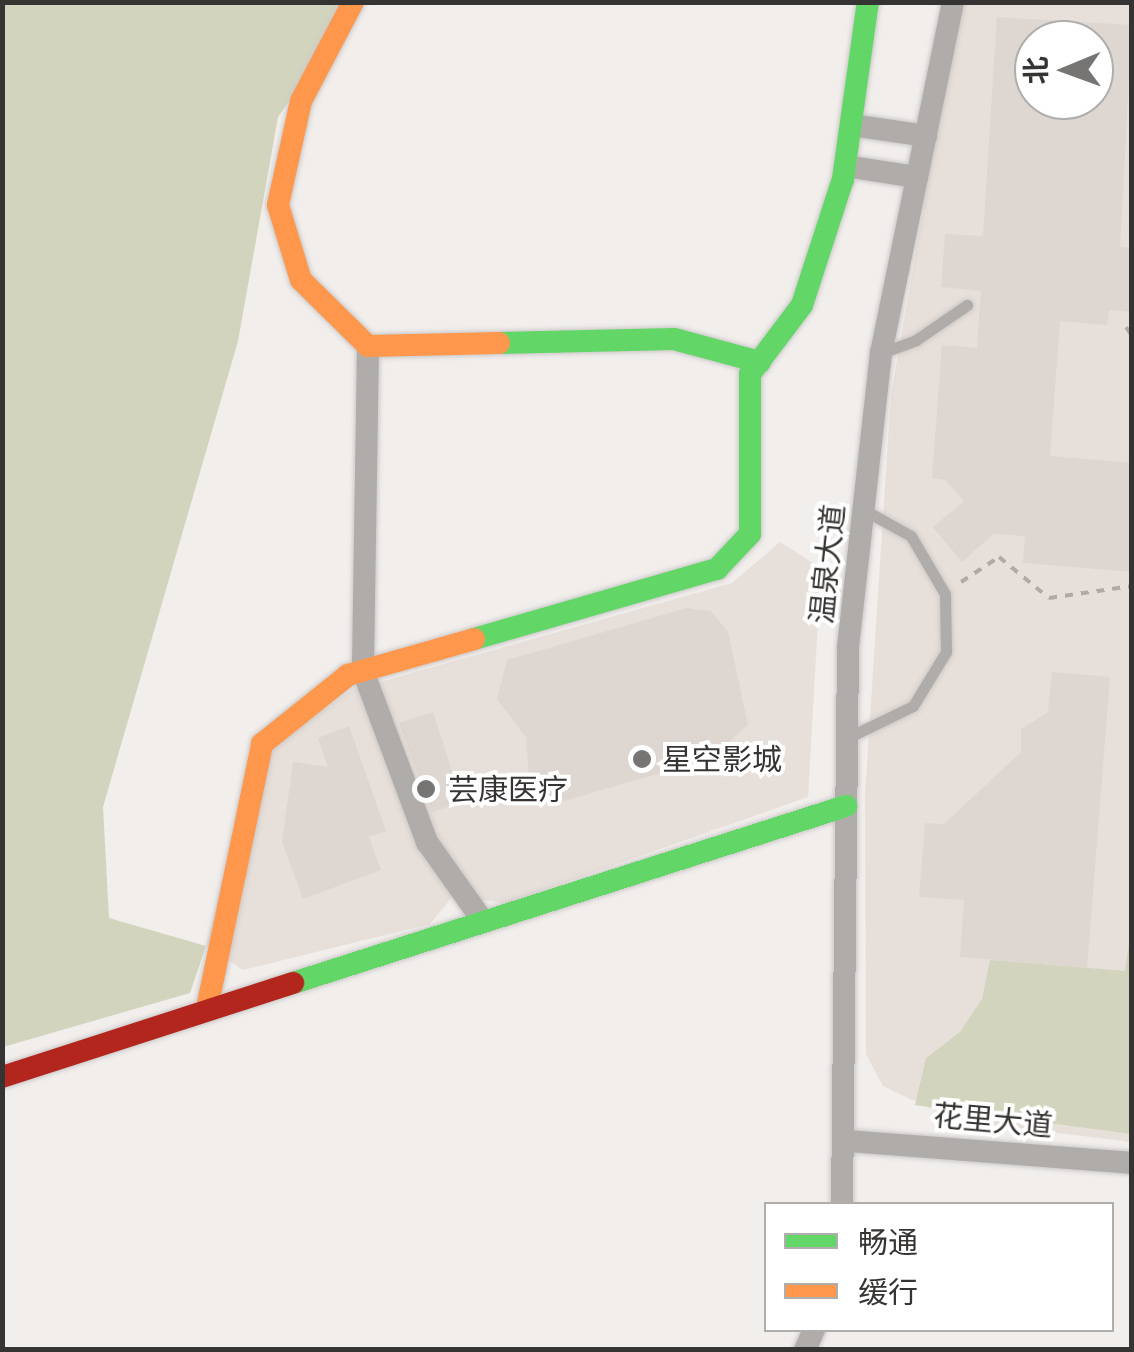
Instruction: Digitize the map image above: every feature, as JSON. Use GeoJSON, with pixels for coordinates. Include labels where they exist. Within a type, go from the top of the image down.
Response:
{"type":"FeatureCollection","features":[{"type":"Feature","properties":{"kind":"street"},"geometry":{"type":"LineString","coordinates":[[354,2],[301,101],[278,206],[301,280],[368,346],[674,340],[760,362]]}},
{"type":"Feature","properties":{"kind":"street"},"geometry":{"type":"LineString","coordinates":[[208,1008],[262,744],[363,670],[717,569],[750,534],[750,374],[802,305],[845,166],[868,2]]}},
{"type":"Feature","properties":{"kind":"street","name":"温泉大道"},"geometry":{"type":"LineString","coordinates":[[842,1202],[848,1140],[847,738],[864,510],[881,353],[953,2]]}},
{"type":"Feature","properties":{"kind":"street"},"geometry":{"type":"LineString","coordinates":[[851,125],[926,136]]}},
{"type":"Feature","properties":{"kind":"street"},"geometry":{"type":"LineString","coordinates":[[845,166],[917,177]]}},
{"type":"Feature","properties":{"kind":"street"},"geometry":{"type":"LineString","coordinates":[[368,346],[363,670],[427,842],[483,921]]}},
{"type":"Feature","properties":{"kind":"street"},"geometry":{"type":"LineString","coordinates":[[2,1077],[846,806]]}},
{"type":"Feature","properties":{"kind":"street","name":"花里大道"},"geometry":{"type":"LineString","coordinates":[[848,1140],[1132,1164]]}},
{"type":"Feature","properties":{"kind":"lane"},"geometry":{"type":"LineString","coordinates":[[881,353],[916,340],[967,304]]}},
{"type":"Feature","properties":{"kind":"lane"},"geometry":{"type":"LineString","coordinates":[[847,738],[913,706],[946,652],[945,594],[911,536],[864,510]]}},
{"type":"Feature","properties":{"kind":"path"},"geometry":{"type":"LineString","coordinates":[[1126,326],[1132,336]]}},
{"type":"Feature","properties":{"kind":"path"},"geometry":{"type":"LineString","coordinates":[[945,594],[999,556],[1049,598],[1132,586]]}},
{"type":"Feature","properties":{"kind":"shaded area"},"geometry":{"type":"Polygon","coordinates":[[[959,3],[1131,3],[1131,1142],[954,1120],[883,1086],[866,1054],[865,795],[891,395],[959,3]]]}},
{"type":"Feature","properties":{"kind":"shaded area"},"geometry":{"type":"Polygon","coordinates":[[[780,542],[821,568],[808,797],[506,903],[453,896],[430,924],[243,970],[206,946],[252,760],[352,690],[732,583],[780,542]]]}},
{"type":"Feature","properties":{"kind":"green space"},"geometry":{"type":"Polygon","coordinates":[[[2,3],[358,3],[278,117],[238,341],[103,807],[109,918],[206,946],[190,993],[3,1047],[2,3]]]}},
{"type":"Feature","properties":{"kind":"green space"},"geometry":{"type":"Polygon","coordinates":[[[1131,929],[1131,1134],[915,1105],[926,1058],[960,1032],[982,999],[990,960],[1125,971],[1131,929]]]}},
{"type":"Feature","properties":{"kind":"building"},"geometry":{"type":"Polygon","coordinates":[[[997,17],[1048,20],[1014,20],[1014,120],[1114,120],[1114,24],[1132,25],[1120,247],[1132,248],[1132,312],[1109,310],[1107,325],[1060,321],[1050,456],[1132,463],[1132,572],[1023,563],[1025,536],[994,534],[962,562],[933,527],[964,501],[945,480],[932,478],[942,345],[977,348],[981,291],[941,287],[945,234],[983,236],[997,17]]]}},
{"type":"Feature","properties":{"kind":"building"},"geometry":{"type":"Polygon","coordinates":[[[687,608],[711,611],[728,632],[748,725],[711,758],[561,802],[530,791],[526,737],[497,699],[507,660],[687,608]]]}},
{"type":"Feature","properties":{"kind":"building"},"geometry":{"type":"Polygon","coordinates":[[[1052,672],[1110,677],[1087,968],[960,957],[964,900],[919,897],[925,823],[944,824],[1021,752],[1021,729],[1048,712],[1052,672]]]}},
{"type":"Feature","properties":{"kind":"building"},"geometry":{"type":"Polygon","coordinates":[[[433,712],[462,802],[432,812],[399,723],[433,712]]]}},
{"type":"Feature","properties":{"kind":"building"},"geometry":{"type":"Polygon","coordinates":[[[349,726],[386,831],[369,837],[381,870],[303,899],[282,842],[293,762],[328,767],[318,738],[349,726]]]}},
{"type":"Feature","properties":{"kind":"traffic: fast"},"geometry":{"type":"LineString","coordinates":[[474,639],[717,569],[750,534],[750,374],[802,305],[843,179],[868,2]]}},
{"type":"Feature","properties":{"kind":"traffic: fast"},"geometry":{"type":"LineString","coordinates":[[499,343],[674,339],[760,362]]}},
{"type":"Feature","properties":{"kind":"traffic: fast"},"geometry":{"type":"LineString","coordinates":[[293,983],[846,806]]}},
{"type":"Feature","properties":{"kind":"traffic: slow"},"geometry":{"type":"LineString","coordinates":[[353,2],[301,101],[278,205],[301,280],[368,346],[499,343]]}},
{"type":"Feature","properties":{"kind":"traffic: slow"},"geometry":{"type":"LineString","coordinates":[[207,1008],[262,744],[348,675],[474,639]]}},
{"type":"Feature","properties":{"kind":"traffic: jam"},"geometry":{"type":"LineString","coordinates":[[2,1077],[293,983]]}},
{"type":"Feature","properties":{"kind":"place","name":"星空影城"},"geometry":{"type":"Point","coordinates":[642,759]}},
{"type":"Feature","properties":{"kind":"place","name":"芸康医疗"},"geometry":{"type":"Point","coordinates":[426,789]}}]}
